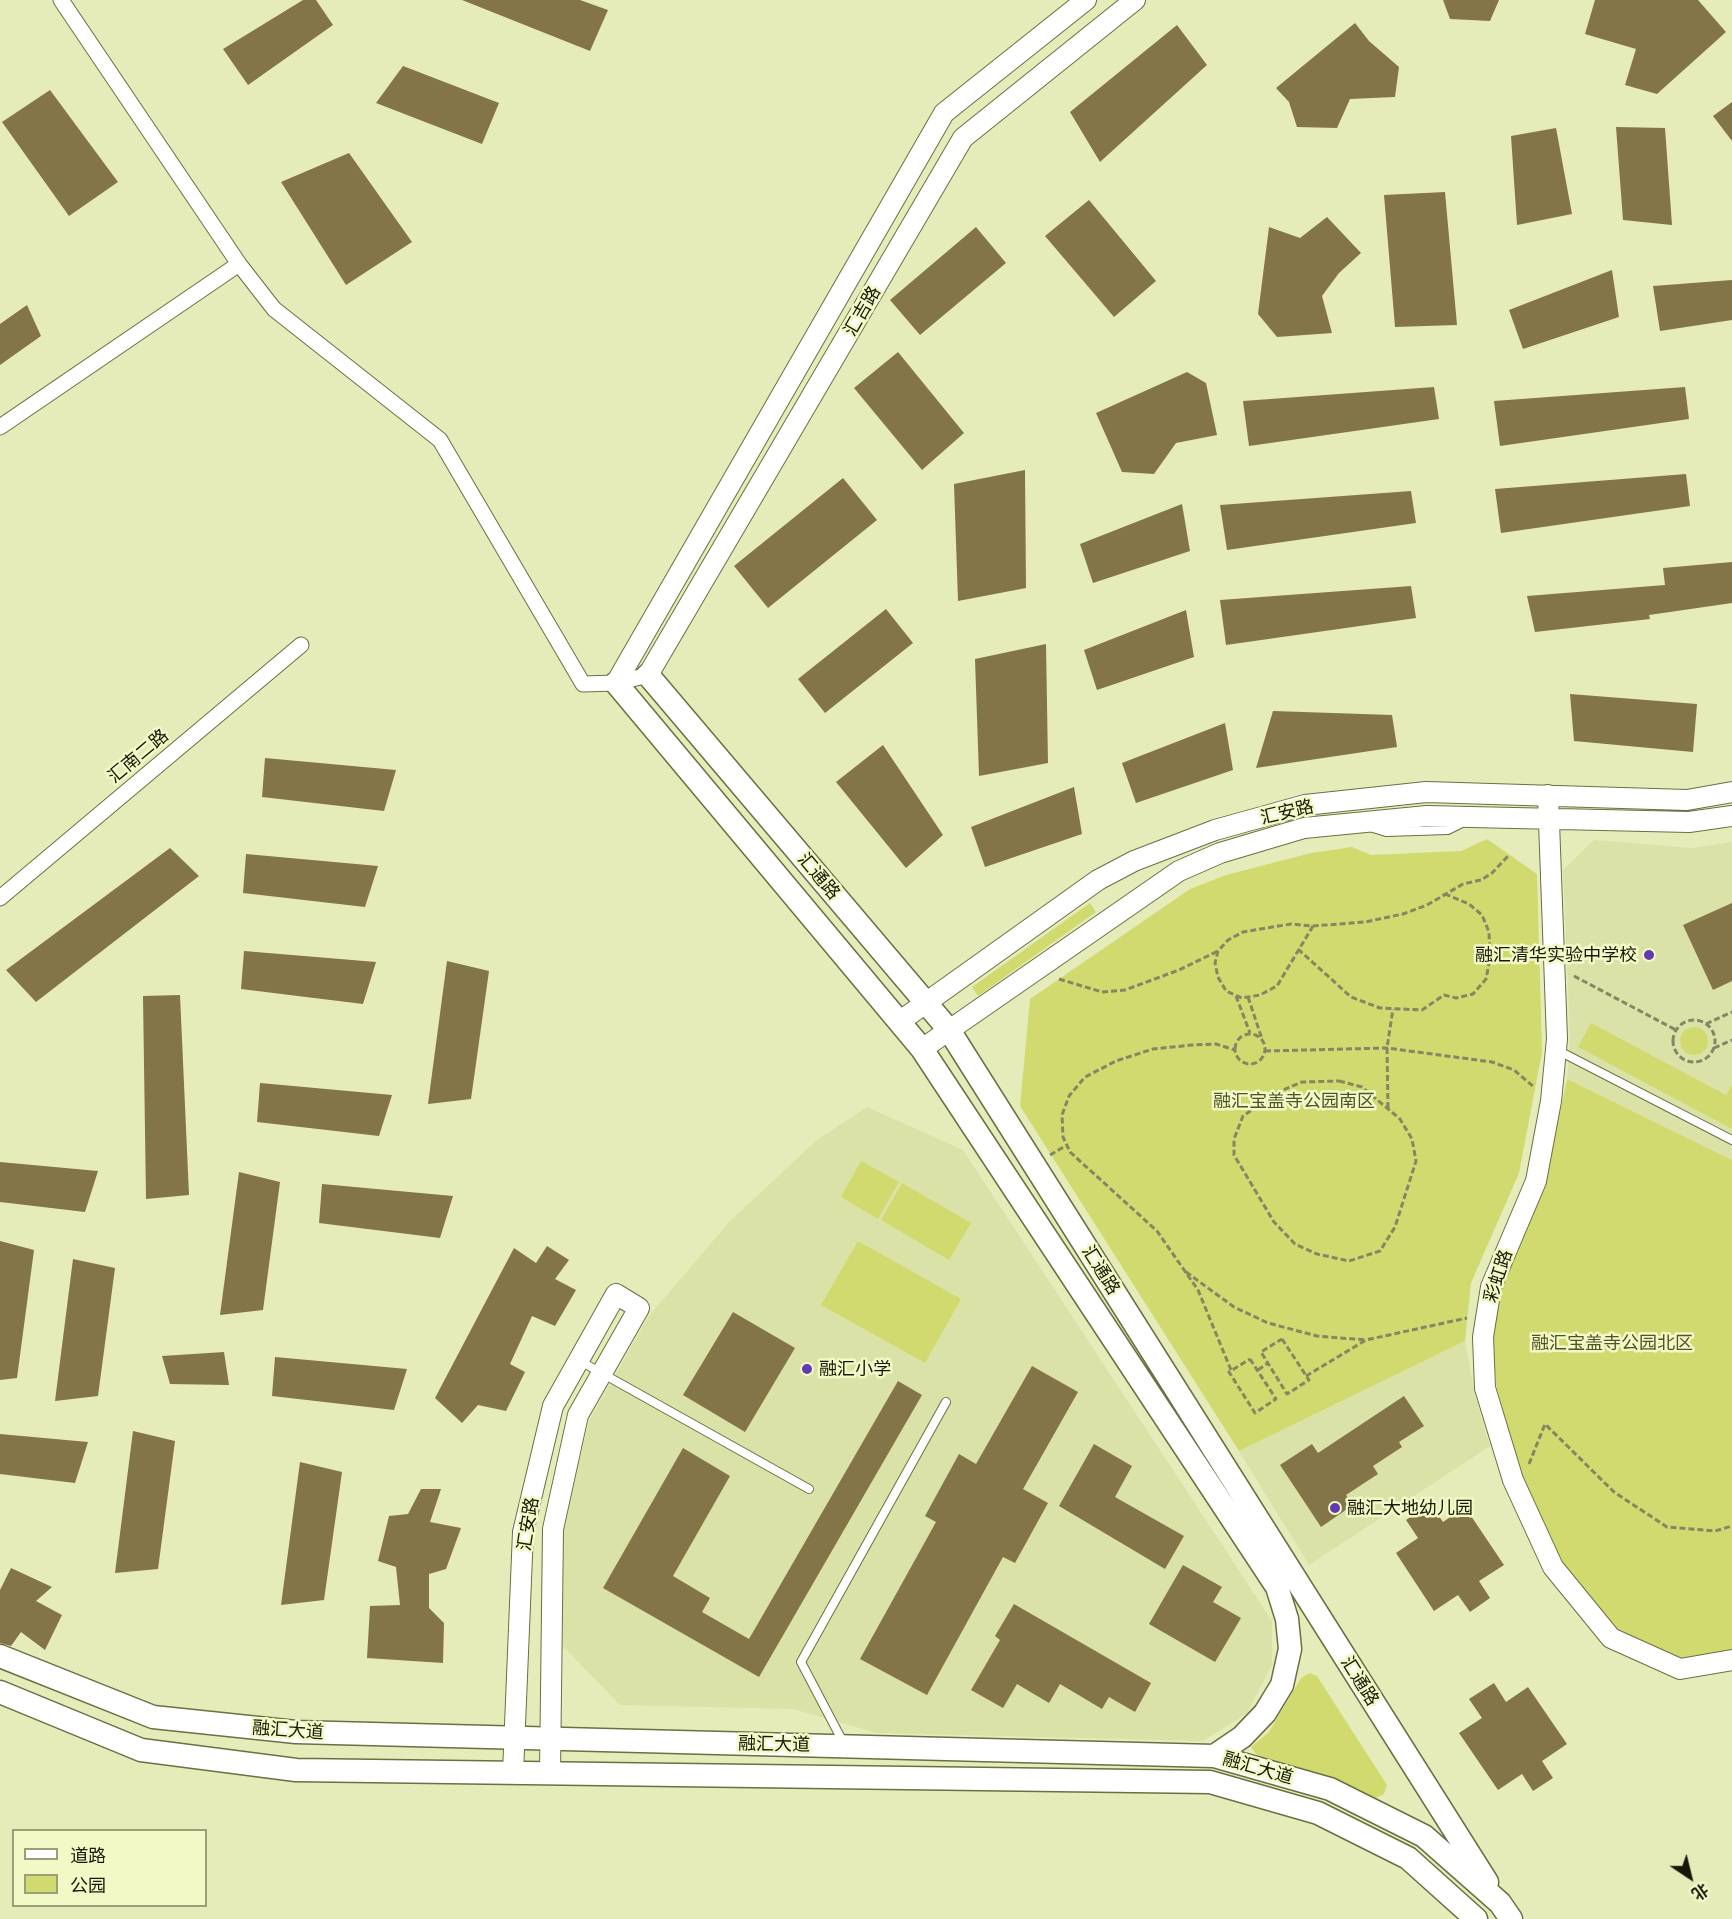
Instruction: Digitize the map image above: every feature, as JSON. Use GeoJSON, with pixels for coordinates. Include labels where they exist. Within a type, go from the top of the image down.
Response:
{"type":"FeatureCollection","features":[{"type":"Feature","properties":{"kind":"main road","name":"汇通路"},"geometry":{"type":"LineString","coordinates":[[648,675],[950,1030],[1506,1911]]}},
{"type":"Feature","properties":{"kind":"main road","name":"汇通路"},"geometry":{"type":"LineString","coordinates":[[616,683],[922,1049],[1277,1587],[1287,1619],[1290,1649],[1282,1685],[1265,1713],[1242,1737],[1214,1756]]}},
{"type":"Feature","properties":{"kind":"main road","name":"融汇大道"},"geometry":{"type":"LineString","coordinates":[[0,1656],[153,1717],[296,1732],[1214,1756],[1330,1789],[1424,1836],[1506,1911]]}},
{"type":"Feature","properties":{"kind":"main road","name":"融汇大道"},"geometry":{"type":"LineString","coordinates":[[0,1692],[141,1750],[296,1770],[1210,1782],[1318,1813],[1408,1858],[1476,1919]]}},
{"type":"Feature","properties":{"kind":"street"},"geometry":{"type":"LineString","coordinates":[[61,0],[239,264],[274,309],[440,440],[583,684],[616,683],[648,675]]}},
{"type":"Feature","properties":{"kind":"street","name":"汇吉路"},"geometry":{"type":"LineString","coordinates":[[616,683],[944,113],[1086,0]]}},
{"type":"Feature","properties":{"kind":"street","name":"汇吉路"},"geometry":{"type":"LineString","coordinates":[[648,675],[963,138],[1135,0]]}},
{"type":"Feature","properties":{"kind":"street"},"geometry":{"type":"LineString","coordinates":[[0,427],[239,264]]}},
{"type":"Feature","properties":{"kind":"street","name":"汇南二路"},"geometry":{"type":"LineString","coordinates":[[0,898],[302,645]]}},
{"type":"Feature","properties":{"kind":"street","name":"汇安路"},"geometry":{"type":"LineString","coordinates":[[898,1022],[1098,880],[1134,861],[1215,830],[1305,805],[1426,792],[1687,800],[1732,792]]}},
{"type":"Feature","properties":{"kind":"street","name":"彩虹路"},"geometry":{"type":"LineString","coordinates":[[1548,795],[1556,1049],[1551,1101],[1536,1181],[1491,1287],[1482,1337],[1485,1388],[1518,1490],[1553,1567],[1611,1638],[1680,1669],[1732,1660]]}},
{"type":"Feature","properties":{"kind":"street","name":"汇安路"},"geometry":{"type":"LineString","coordinates":[[922,1049],[1179,871],[1220,853],[1304,828],[1427,816],[1689,822],[1732,816]]}},
{"type":"Feature","properties":{"kind":"street","name":"汇安路"},"geometry":{"type":"LineString","coordinates":[[513,1773],[523,1532],[553,1406],[616,1294],[639,1308],[578,1415],[553,1529],[550,1773]]}},
{"type":"Feature","properties":{"kind":"lane"},"geometry":{"type":"LineString","coordinates":[[1556,1049],[1732,1140]]}},
{"type":"Feature","properties":{"kind":"lane"},"geometry":{"type":"LineString","coordinates":[[579,1360],[809,1489]]}},
{"type":"Feature","properties":{"kind":"lane"},"geometry":{"type":"LineString","coordinates":[[845,1746],[801,1662],[946,1402]]}},
{"type":"Feature","properties":{"kind":"path"},"geometry":{"type":"LineString","coordinates":[[1058,978],[1101,992],[1125,990],[1179,970],[1218,951],[1228,940],[1243,932],[1291,924],[1313,926],[1365,922],[1403,914],[1486,876],[1509,855]]}},
{"type":"Feature","properties":{"kind":"path"},"geometry":{"type":"LineString","coordinates":[[1298,949],[1351,997],[1380,1008],[1422,1010],[1444,995],[1456,998],[1473,994],[1486,979],[1490,958],[1489,932],[1482,915],[1469,904],[1445,894]]}},
{"type":"Feature","properties":{"kind":"path"},"geometry":{"type":"LineString","coordinates":[[1218,951],[1215,963],[1218,977],[1226,991],[1248,997],[1260,995],[1277,986],[1313,926]]}},
{"type":"Feature","properties":{"kind":"path"},"geometry":{"type":"LineString","coordinates":[[1554,965],[1676,1030]]}},
{"type":"Feature","properties":{"kind":"path"},"geometry":{"type":"LineString","coordinates":[[1236,995],[1250,1034],[1263,1041]]}},
{"type":"Feature","properties":{"kind":"path"},"geometry":{"type":"LineString","coordinates":[[1248,997],[1265,1051],[1260,1060],[1251,1064],[1238,1059],[1235,1050],[1237,1040],[1250,1034]]}},
{"type":"Feature","properties":{"kind":"path"},"geometry":{"type":"LineString","coordinates":[[1388,1108],[1362,1087],[1339,1081],[1302,1082],[1276,1093],[1243,1116],[1234,1139],[1234,1155],[1274,1222],[1295,1244],[1317,1254],[1349,1260],[1380,1251],[1395,1227],[1416,1161],[1412,1139],[1400,1119],[1388,1108],[1387,1048],[1393,1009]]}},
{"type":"Feature","properties":{"kind":"path"},"geometry":{"type":"LineString","coordinates":[[1706,1024],[1732,1012]]}},
{"type":"Feature","properties":{"kind":"path"},"geometry":{"type":"LineString","coordinates":[[1714,1048],[1714,1035],[1706,1024],[1700,1021],[1686,1021],[1673,1036],[1675,1050],[1684,1060],[1698,1062],[1705,1059],[1714,1048],[1732,1040]]}},
{"type":"Feature","properties":{"kind":"path"},"geometry":{"type":"LineString","coordinates":[[1232,1370],[1250,1359],[1276,1400],[1255,1413],[1229,1372],[1232,1370],[1198,1290],[1156,1231],[1070,1152],[1063,1137],[1062,1115],[1069,1096],[1084,1077],[1116,1061],[1153,1049],[1216,1044],[1235,1050]]}},
{"type":"Feature","properties":{"kind":"path"},"geometry":{"type":"LineString","coordinates":[[1265,1051],[1387,1048],[1492,1062],[1514,1070],[1551,1101]]}},
{"type":"Feature","properties":{"kind":"path"},"geometry":{"type":"LineString","coordinates":[[1050,1155],[1067,1145]]}},
{"type":"Feature","properties":{"kind":"path"},"geometry":{"type":"LineString","coordinates":[[1184,1270],[1234,1307],[1268,1323],[1317,1336],[1366,1340],[1467,1318]]}},
{"type":"Feature","properties":{"kind":"path"},"geometry":{"type":"LineString","coordinates":[[1282,1339],[1309,1380],[1287,1394],[1268,1363],[1261,1352],[1282,1339]]}},
{"type":"Feature","properties":{"kind":"path"},"geometry":{"type":"LineString","coordinates":[[1306,1376],[1366,1340]]}},
{"type":"Feature","properties":{"kind":"path"},"geometry":{"type":"LineString","coordinates":[[1258,1370],[1268,1363]]}},
{"type":"Feature","properties":{"kind":"path"},"geometry":{"type":"LineString","coordinates":[[1518,1490],[1545,1424],[1614,1492],[1666,1527],[1715,1531],[1732,1526]]}},
{"type":"Feature","properties":{"kind":"shaded area","name":"融汇清华实验中学校"},"geometry":{"type":"Polygon","coordinates":[[[1594,840],[1692,848],[1732,842],[1732,1160],[1567,1079],[1570,1039],[1563,870],[1594,840]]]}},
{"type":"Feature","properties":{"kind":"shaded area"},"geometry":{"type":"Polygon","coordinates":[[[867,1107],[963,1150],[1272,1621],[1272,1665],[1247,1713],[1203,1741],[877,1733],[793,1709],[620,1705],[563,1646],[563,1529],[589,1421],[648,1317],[730,1221],[817,1140],[867,1107]]]}},
{"type":"Feature","properties":{"kind":"shaded area","name":"融汇大地幼儿园"},"geometry":{"type":"Polygon","coordinates":[[[1465,1341],[1475,1395],[1490,1446],[1309,1565],[1239,1451],[1465,1341]]]}},
{"type":"Feature","properties":{"kind":"green space","name":"融汇宝盖寺公园南区"},"geometry":{"type":"Polygon","coordinates":[[[1487,839],[1537,874],[1542,1052],[1519,1173],[1471,1283],[1465,1341],[1239,1451],[1020,1106],[1030,999],[1190,889],[1226,875],[1311,853],[1352,847],[1371,855],[1461,851],[1487,839]]]}},
{"type":"Feature","properties":{"kind":"green space"},"geometry":{"type":"Polygon","coordinates":[[[1090,903],[1096,912],[978,996],[972,987],[1090,903]]]}},
{"type":"Feature","properties":{"kind":"green space"},"geometry":{"type":"Polygon","coordinates":[[[1591,1023],[1726,1095],[1732,1085],[1732,1129],[1578,1047],[1591,1023]]]}},
{"type":"Feature","properties":{"kind":"green space"},"geometry":{"type":"Polygon","coordinates":[[[1694,1027],[1704,1031],[1708,1041],[1704,1051],[1694,1055],[1684,1051],[1680,1041],[1684,1031],[1694,1027]]]}},
{"type":"Feature","properties":{"kind":"green space","name":"融汇宝盖寺公园北区"},"geometry":{"type":"Polygon","coordinates":[[[1567,1079],[1732,1160],[1732,1651],[1685,1659],[1617,1632],[1561,1564],[1522,1477],[1497,1389],[1491,1340],[1500,1291],[1545,1185],[1567,1079]]]}},
{"type":"Feature","properties":{"kind":"green space"},"geometry":{"type":"Polygon","coordinates":[[[861,1161],[899,1182],[878,1219],[841,1197],[861,1161]]]}},
{"type":"Feature","properties":{"kind":"green space"},"geometry":{"type":"Polygon","coordinates":[[[902,1183],[971,1223],[949,1260],[881,1220],[902,1183]]]}},
{"type":"Feature","properties":{"kind":"green space"},"geometry":{"type":"Polygon","coordinates":[[[858,1241],[961,1299],[925,1363],[821,1305],[858,1241]]]}},
{"type":"Feature","properties":{"kind":"green space"},"geometry":{"type":"Polygon","coordinates":[[[1310,1673],[1317,1676],[1387,1785],[1384,1794],[1374,1799],[1333,1779],[1257,1755],[1251,1747],[1269,1732],[1301,1678],[1310,1673]]]}},
{"type":"Feature","properties":{"kind":"building"},"geometry":{"type":"Polygon","coordinates":[[[303,0],[316,0],[333,25],[248,85],[223,49],[303,0]]]}},
{"type":"Feature","properties":{"kind":"building"},"geometry":{"type":"Polygon","coordinates":[[[462,0],[580,0],[608,10],[590,51],[462,0]]]}},
{"type":"Feature","properties":{"kind":"building"},"geometry":{"type":"Polygon","coordinates":[[[1443,0],[1499,0],[1490,21],[1450,19],[1443,0]]]}},
{"type":"Feature","properties":{"kind":"building"},"geometry":{"type":"Polygon","coordinates":[[[1595,0],[1698,0],[1726,32],[1657,94],[1625,85],[1636,49],[1585,34],[1595,0]]]}},
{"type":"Feature","properties":{"kind":"building"},"geometry":{"type":"Polygon","coordinates":[[[1355,23],[1369,41],[1399,67],[1395,97],[1350,99],[1337,128],[1297,127],[1289,102],[1276,88],[1355,23]]]}},
{"type":"Feature","properties":{"kind":"building"},"geometry":{"type":"Polygon","coordinates":[[[1177,25],[1207,65],[1100,162],[1070,112],[1177,25]]]}},
{"type":"Feature","properties":{"kind":"building"},"geometry":{"type":"Polygon","coordinates":[[[403,66],[499,103],[482,144],[376,103],[403,66]]]}},
{"type":"Feature","properties":{"kind":"building"},"geometry":{"type":"Polygon","coordinates":[[[50,90],[118,182],[69,216],[2,122],[50,90]]]}},
{"type":"Feature","properties":{"kind":"building"},"geometry":{"type":"Polygon","coordinates":[[[1732,102],[1732,141],[1713,116],[1732,102]]]}},
{"type":"Feature","properties":{"kind":"building"},"geometry":{"type":"Polygon","coordinates":[[[1616,127],[1665,128],[1672,225],[1623,220],[1616,127]]]}},
{"type":"Feature","properties":{"kind":"building"},"geometry":{"type":"Polygon","coordinates":[[[1556,128],[1572,214],[1517,225],[1511,136],[1556,128]]]}},
{"type":"Feature","properties":{"kind":"building"},"geometry":{"type":"Polygon","coordinates":[[[349,153],[412,242],[346,285],[281,182],[349,153]]]}},
{"type":"Feature","properties":{"kind":"building"},"geometry":{"type":"Polygon","coordinates":[[[1445,192],[1457,325],[1395,327],[1384,195],[1445,192]]]}},
{"type":"Feature","properties":{"kind":"building"},"geometry":{"type":"Polygon","coordinates":[[[1089,200],[1156,281],[1114,317],[1045,236],[1089,200]]]}},
{"type":"Feature","properties":{"kind":"building"},"geometry":{"type":"Polygon","coordinates":[[[1327,217],[1361,253],[1339,273],[1322,296],[1332,333],[1277,337],[1258,314],[1269,227],[1300,238],[1327,217]]]}},
{"type":"Feature","properties":{"kind":"building"},"geometry":{"type":"Polygon","coordinates":[[[976,227],[1006,263],[920,335],[890,300],[976,227]]]}},
{"type":"Feature","properties":{"kind":"building"},"geometry":{"type":"Polygon","coordinates":[[[1612,270],[1619,317],[1523,349],[1509,310],[1612,270]]]}},
{"type":"Feature","properties":{"kind":"building"},"geometry":{"type":"Polygon","coordinates":[[[1732,280],[1732,320],[1660,331],[1653,286],[1732,280]]]}},
{"type":"Feature","properties":{"kind":"building"},"geometry":{"type":"Polygon","coordinates":[[[27,305],[41,336],[0,365],[0,324],[27,305]]]}},
{"type":"Feature","properties":{"kind":"building"},"geometry":{"type":"Polygon","coordinates":[[[898,352],[964,433],[922,470],[854,388],[898,352]]]}},
{"type":"Feature","properties":{"kind":"building"},"geometry":{"type":"Polygon","coordinates":[[[1187,372],[1206,383],[1217,435],[1176,443],[1154,474],[1122,472],[1096,413],[1187,372]]]}},
{"type":"Feature","properties":{"kind":"building"},"geometry":{"type":"Polygon","coordinates":[[[1434,387],[1439,419],[1249,446],[1243,401],[1434,387]]]}},
{"type":"Feature","properties":{"kind":"building"},"geometry":{"type":"Polygon","coordinates":[[[1685,387],[1689,419],[1500,446],[1494,401],[1685,387]]]}},
{"type":"Feature","properties":{"kind":"building"},"geometry":{"type":"Polygon","coordinates":[[[1025,470],[1026,588],[958,601],[954,484],[1025,470]]]}},
{"type":"Feature","properties":{"kind":"building"},"geometry":{"type":"Polygon","coordinates":[[[1686,474],[1690,506],[1501,533],[1495,489],[1686,474]]]}},
{"type":"Feature","properties":{"kind":"building"},"geometry":{"type":"Polygon","coordinates":[[[843,478],[877,520],[768,608],[734,566],[843,478]]]}},
{"type":"Feature","properties":{"kind":"building"},"geometry":{"type":"Polygon","coordinates":[[[1411,491],[1416,523],[1227,550],[1220,505],[1411,491]]]}},
{"type":"Feature","properties":{"kind":"building"},"geometry":{"type":"Polygon","coordinates":[[[1182,504],[1190,551],[1093,583],[1080,544],[1182,504]]]}},
{"type":"Feature","properties":{"kind":"building"},"geometry":{"type":"Polygon","coordinates":[[[1732,562],[1732,603],[1649,615],[1650,619],[1535,632],[1527,596],[1665,585],[1663,568],[1732,562]]]}},
{"type":"Feature","properties":{"kind":"building"},"geometry":{"type":"Polygon","coordinates":[[[1411,586],[1416,618],[1226,645],[1220,600],[1411,586]]]}},
{"type":"Feature","properties":{"kind":"building"},"geometry":{"type":"Polygon","coordinates":[[[886,609],[913,643],[825,713],[798,679],[886,609]]]}},
{"type":"Feature","properties":{"kind":"building"},"geometry":{"type":"Polygon","coordinates":[[[1186,610],[1194,657],[1097,690],[1084,650],[1186,610]]]}},
{"type":"Feature","properties":{"kind":"building"},"geometry":{"type":"Polygon","coordinates":[[[1046,644],[1048,763],[979,776],[975,659],[1046,644]]]}},
{"type":"Feature","properties":{"kind":"building"},"geometry":{"type":"Polygon","coordinates":[[[1570,694],[1697,704],[1693,752],[1574,741],[1570,694]]]}},
{"type":"Feature","properties":{"kind":"building"},"geometry":{"type":"Polygon","coordinates":[[[1273,711],[1392,715],[1397,747],[1256,768],[1273,711]]]}},
{"type":"Feature","properties":{"kind":"building"},"geometry":{"type":"Polygon","coordinates":[[[1225,723],[1233,770],[1136,803],[1122,763],[1225,723]]]}},
{"type":"Feature","properties":{"kind":"building"},"geometry":{"type":"Polygon","coordinates":[[[883,745],[943,835],[906,868],[836,782],[883,745]]]}},
{"type":"Feature","properties":{"kind":"building"},"geometry":{"type":"Polygon","coordinates":[[[265,758],[396,770],[384,811],[262,797],[265,758]]]}},
{"type":"Feature","properties":{"kind":"building"},"geometry":{"type":"Polygon","coordinates":[[[1074,787],[1082,834],[985,867],[971,827],[1074,787]]]}},
{"type":"Feature","properties":{"kind":"building"},"geometry":{"type":"Polygon","coordinates":[[[170,848],[199,876],[36,1002],[6,970],[170,848]]]}},
{"type":"Feature","properties":{"kind":"building"},"geometry":{"type":"Polygon","coordinates":[[[246,854],[378,866],[365,907],[243,893],[246,854]]]}},
{"type":"Feature","properties":{"kind":"building"},"geometry":{"type":"Polygon","coordinates":[[[1732,903],[1732,981],[1713,990],[1683,925],[1732,903]]]}},
{"type":"Feature","properties":{"kind":"building"},"geometry":{"type":"Polygon","coordinates":[[[244,951],[376,962],[363,1004],[241,989],[244,951]]]}},
{"type":"Feature","properties":{"kind":"building"},"geometry":{"type":"Polygon","coordinates":[[[447,961],[489,971],[471,1099],[428,1104],[447,961]]]}},
{"type":"Feature","properties":{"kind":"building"},"geometry":{"type":"Polygon","coordinates":[[[180,995],[189,1195],[146,1199],[143,996],[180,995]]]}},
{"type":"Feature","properties":{"kind":"building"},"geometry":{"type":"Polygon","coordinates":[[[260,1083],[392,1095],[379,1136],[257,1122],[260,1083]]]}},
{"type":"Feature","properties":{"kind":"building"},"geometry":{"type":"Polygon","coordinates":[[[0,1162],[98,1171],[85,1212],[0,1202],[0,1162]]]}},
{"type":"Feature","properties":{"kind":"building"},"geometry":{"type":"Polygon","coordinates":[[[239,1172],[280,1182],[263,1310],[220,1315],[239,1172]]]}},
{"type":"Feature","properties":{"kind":"building"},"geometry":{"type":"Polygon","coordinates":[[[322,1184],[453,1196],[440,1238],[319,1223],[322,1184]]]}},
{"type":"Feature","properties":{"kind":"building"},"geometry":{"type":"Polygon","coordinates":[[[0,1241],[34,1250],[17,1378],[0,1380],[0,1241]]]}},
{"type":"Feature","properties":{"kind":"building"},"geometry":{"type":"Polygon","coordinates":[[[547,1246],[569,1260],[555,1279],[576,1290],[555,1326],[532,1316],[510,1364],[525,1372],[506,1411],[478,1405],[462,1423],[435,1398],[514,1248],[536,1263],[547,1246]]]}},
{"type":"Feature","properties":{"kind":"building"},"geometry":{"type":"Polygon","coordinates":[[[73,1259],[115,1268],[98,1396],[55,1401],[73,1259]]]}},
{"type":"Feature","properties":{"kind":"building"},"geometry":{"type":"Polygon","coordinates":[[[733,1312],[795,1348],[745,1432],[683,1395],[733,1312]]]}},
{"type":"Feature","properties":{"kind":"building"},"geometry":{"type":"Polygon","coordinates":[[[224,1352],[229,1385],[170,1384],[162,1356],[224,1352]]]}},
{"type":"Feature","properties":{"kind":"building"},"geometry":{"type":"Polygon","coordinates":[[[275,1357],[407,1369],[394,1410],[272,1396],[275,1357]]]}},
{"type":"Feature","properties":{"kind":"building"},"geometry":{"type":"Polygon","coordinates":[[[1032,1366],[1078,1392],[1023,1489],[1048,1503],[1015,1563],[1003,1557],[927,1695],[860,1659],[936,1522],[925,1516],[959,1454],[976,1464],[1032,1366]]]}},
{"type":"Feature","properties":{"kind":"building"},"geometry":{"type":"Polygon","coordinates":[[[898,1381],[922,1395],[759,1677],[603,1588],[683,1448],[730,1476],[673,1576],[710,1598],[702,1612],[749,1639],[898,1381]]]}},
{"type":"Feature","properties":{"kind":"building"},"geometry":{"type":"Polygon","coordinates":[[[1404,1396],[1424,1426],[1399,1442],[1402,1447],[1373,1466],[1378,1474],[1346,1495],[1353,1505],[1321,1527],[1280,1465],[1312,1444],[1318,1453],[1404,1396]]]}},
{"type":"Feature","properties":{"kind":"building"},"geometry":{"type":"Polygon","coordinates":[[[133,1431],[175,1441],[158,1569],[115,1573],[133,1431]]]}},
{"type":"Feature","properties":{"kind":"building"},"geometry":{"type":"Polygon","coordinates":[[[0,1434],[88,1442],[75,1483],[0,1474],[0,1434]]]}},
{"type":"Feature","properties":{"kind":"building"},"geometry":{"type":"Polygon","coordinates":[[[1094,1444],[1132,1466],[1115,1497],[1184,1536],[1165,1569],[1059,1506],[1094,1444]]]}},
{"type":"Feature","properties":{"kind":"building"},"geometry":{"type":"Polygon","coordinates":[[[300,1462],[342,1472],[324,1600],[281,1605],[300,1462]]]}},
{"type":"Feature","properties":{"kind":"building"},"geometry":{"type":"Polygon","coordinates":[[[421,1489],[441,1489],[430,1522],[461,1528],[446,1569],[429,1574],[429,1608],[444,1623],[443,1663],[367,1658],[370,1606],[400,1605],[396,1567],[378,1561],[389,1516],[408,1514],[421,1489]]]}},
{"type":"Feature","properties":{"kind":"building"},"geometry":{"type":"Polygon","coordinates":[[[1430,1503],[1443,1522],[1465,1507],[1504,1565],[1479,1581],[1490,1598],[1470,1612],[1458,1595],[1434,1611],[1396,1553],[1418,1538],[1406,1520],[1430,1503]]]}},
{"type":"Feature","properties":{"kind":"building"},"geometry":{"type":"Polygon","coordinates":[[[1183,1565],[1222,1587],[1213,1602],[1241,1618],[1215,1662],[1149,1624],[1183,1565]]]}},
{"type":"Feature","properties":{"kind":"building"},"geometry":{"type":"Polygon","coordinates":[[[11,1568],[52,1587],[36,1601],[62,1615],[45,1650],[21,1632],[11,1646],[0,1643],[0,1590],[11,1568]]]}},
{"type":"Feature","properties":{"kind":"building"},"geometry":{"type":"Polygon","coordinates":[[[1014,1604],[1151,1683],[1135,1712],[1109,1697],[1102,1709],[1060,1684],[1049,1703],[1017,1684],[1003,1708],[971,1690],[1000,1640],[995,1636],[1014,1604]]]}},
{"type":"Feature","properties":{"kind":"building"},"geometry":{"type":"Polygon","coordinates":[[[1494,1683],[1506,1702],[1528,1687],[1567,1744],[1542,1761],[1553,1778],[1533,1791],[1522,1774],[1498,1790],[1459,1733],[1482,1718],[1469,1699],[1494,1683]]]}},
{"type":"Feature","properties":{"kind":"place","name":"融汇清华实验中学校"},"geometry":{"type":"Point","coordinates":[1649,955]}},
{"type":"Feature","properties":{"kind":"place","name":"融汇小学"},"geometry":{"type":"Point","coordinates":[807,1369]}},
{"type":"Feature","properties":{"kind":"place","name":"融汇大地幼儿园"},"geometry":{"type":"Point","coordinates":[1335,1508]}}]}
